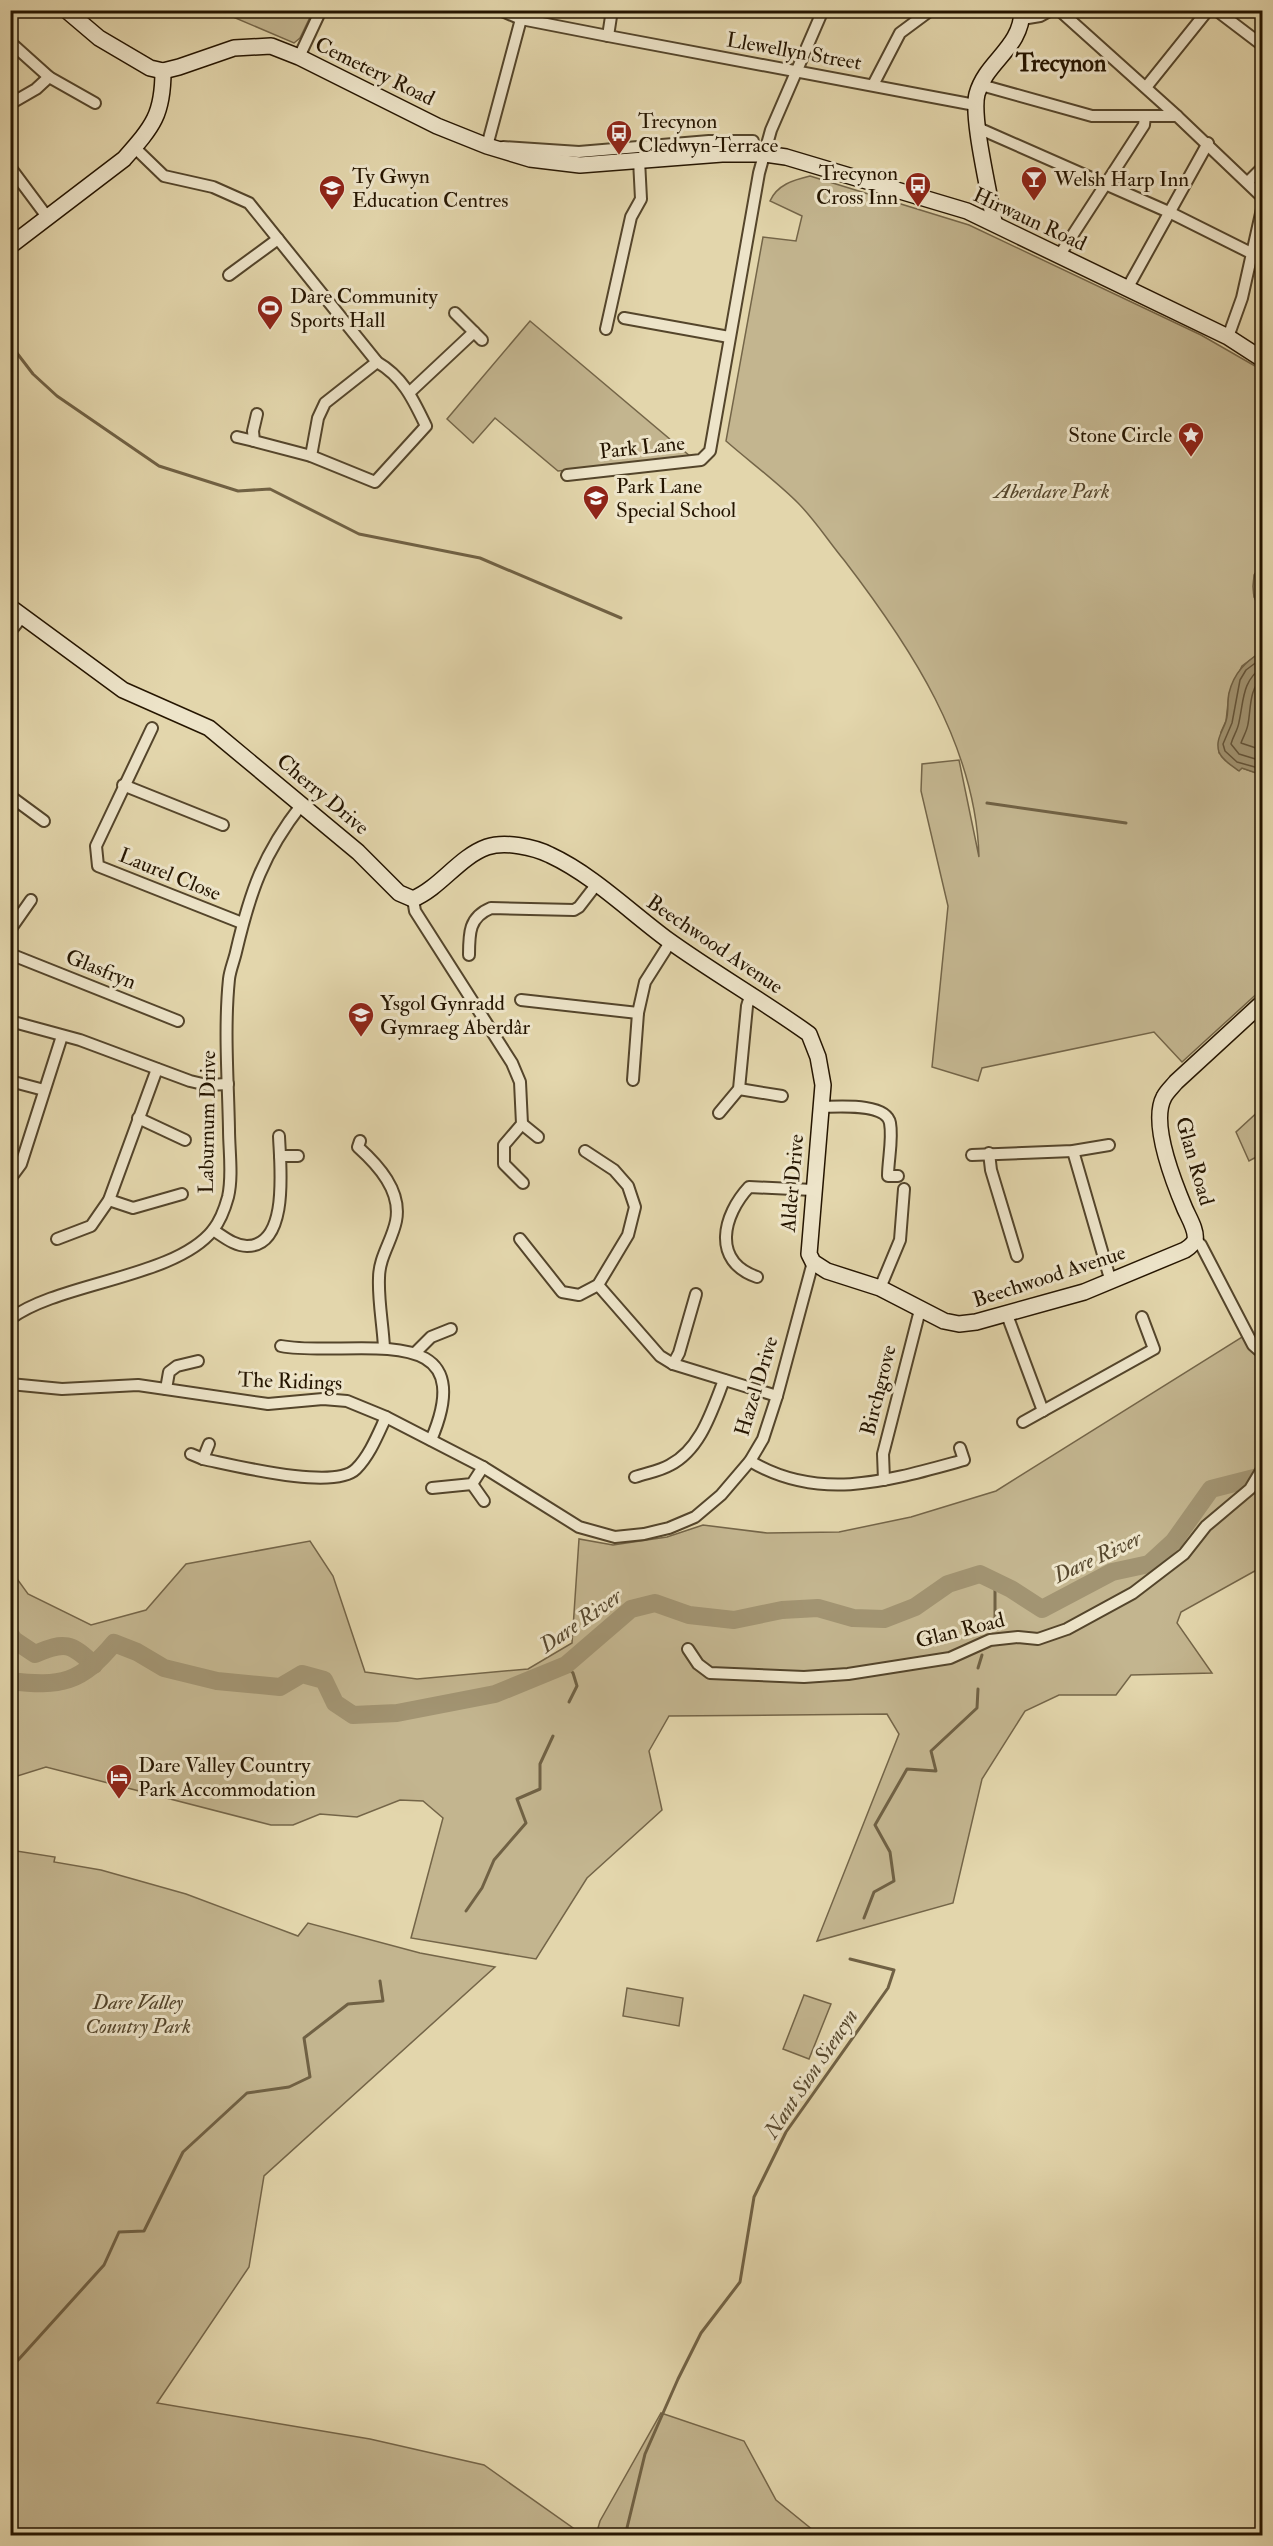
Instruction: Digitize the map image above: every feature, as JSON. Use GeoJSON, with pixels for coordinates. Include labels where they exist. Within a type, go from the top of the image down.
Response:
{"type":"FeatureCollection","features":[{"type":"Feature","properties":{"kind":"street"},"geometry":{"type":"LineString","coordinates":[[10,246],[124,159],[155,121],[163,98],[163,71],[136,62],[99,38],[66,10]]}},
{"type":"Feature","properties":{"kind":"street"},"geometry":{"type":"LineString","coordinates":[[300,57],[321,10]]}},
{"type":"Feature","properties":{"kind":"street","name":"Llewellyn Street"},"geometry":{"type":"LineString","coordinates":[[500,10],[521,19],[975,105]]}},
{"type":"Feature","properties":{"kind":"street"},"geometry":{"type":"LineString","coordinates":[[608,36],[612,10]]}},
{"type":"Feature","properties":{"kind":"street","name":"Park Lane"},"geometry":{"type":"LineString","coordinates":[[567,475],[701,460],[710,451],[729,337],[771,130],[823,10]]}},
{"type":"Feature","properties":{"kind":"street"},"geometry":{"type":"LineString","coordinates":[[873,85],[900,33],[931,10]]}},
{"type":"Feature","properties":{"kind":"street"},"geometry":{"type":"LineString","coordinates":[[994,222],[975,105],[981,85],[1012,44],[1022,15],[1040,16],[1051,10]]}},
{"type":"Feature","properties":{"kind":"street"},"geometry":{"type":"LineString","coordinates":[[1059,10],[1147,86],[1263,197]]}},
{"type":"Feature","properties":{"kind":"street"},"geometry":{"type":"LineString","coordinates":[[1147,86],[1208,10]]}},
{"type":"Feature","properties":{"kind":"street"},"geometry":{"type":"LineString","coordinates":[[1222,12],[1263,45]]}},
{"type":"Feature","properties":{"kind":"street"},"geometry":{"type":"LineString","coordinates":[[492,147],[521,19]]}},
{"type":"Feature","properties":{"kind":"street"},"geometry":{"type":"LineString","coordinates":[[10,42],[48,77],[95,103]]}},
{"type":"Feature","properties":{"kind":"street","name":"Cemetery Road"},"geometry":{"type":"LineString","coordinates":[[163,71],[234,48],[271,46],[300,57],[437,126],[492,147],[556,164],[639,160],[753,141]]}},
{"type":"Feature","properties":{"kind":"street"},"geometry":{"type":"LineString","coordinates":[[10,104],[36,88],[48,77]]}},
{"type":"Feature","properties":{"kind":"street"},"geometry":{"type":"LineString","coordinates":[[981,85],[1092,116],[1177,116]]}},
{"type":"Feature","properties":{"kind":"street"},"geometry":{"type":"LineString","coordinates":[[1059,256],[1144,125],[1145,116]]}},
{"type":"Feature","properties":{"kind":"street"},"geometry":{"type":"LineString","coordinates":[[978,128],[1258,251]]}},
{"type":"Feature","properties":{"kind":"street"},"geometry":{"type":"LineString","coordinates":[[1128,287],[1208,143]]}},
{"type":"Feature","properties":{"kind":"street","name":"Cemetery Road"},"geometry":{"type":"LineString","coordinates":[[492,147],[508,146],[579,152],[721,148],[765,154]]}},
{"type":"Feature","properties":{"kind":"street"},"geometry":{"type":"LineString","coordinates":[[134,147],[164,176],[213,188],[249,203],[377,362],[394,371],[410,392],[426,426],[375,482],[311,456],[237,437]]}},
{"type":"Feature","properties":{"kind":"street","name":"Hirwaun Road"},"geometry":{"type":"LineString","coordinates":[[765,154],[786,157],[900,190],[994,222],[1059,256],[1128,287],[1228,337],[1263,359]]}},
{"type":"Feature","properties":{"kind":"street"},"geometry":{"type":"LineString","coordinates":[[606,329],[631,217],[641,199],[639,160]]}},
{"type":"Feature","properties":{"kind":"street"},"geometry":{"type":"LineString","coordinates":[[10,167],[48,218]]}},
{"type":"Feature","properties":{"kind":"street"},"geometry":{"type":"LineString","coordinates":[[1248,182],[1263,168]]}},
{"type":"Feature","properties":{"kind":"street"},"geometry":{"type":"LineString","coordinates":[[1228,337],[1258,251],[1263,209]]}},
{"type":"Feature","properties":{"kind":"street"},"geometry":{"type":"LineString","coordinates":[[230,275],[278,239]]}},
{"type":"Feature","properties":{"kind":"street"},"geometry":{"type":"LineString","coordinates":[[410,392],[478,336],[455,313]]}},
{"type":"Feature","properties":{"kind":"street"},"geometry":{"type":"LineString","coordinates":[[624,318],[729,337]]}},
{"type":"Feature","properties":{"kind":"street"},"geometry":{"type":"LineString","coordinates":[[311,456],[318,417],[325,404],[377,362]]}},
{"type":"Feature","properties":{"kind":"street"},"geometry":{"type":"LineString","coordinates":[[254,441],[253,431],[257,414]]}},
{"type":"Feature","properties":{"kind":"street"},"geometry":{"type":"LineString","coordinates":[[10,632],[16,612]]}},
{"type":"Feature","properties":{"kind":"street","name":"Cherry Drive"},"geometry":{"type":"LineString","coordinates":[[16,612],[123,690],[209,728],[358,852],[399,893],[413,899]]}},
{"type":"Feature","properties":{"kind":"street","name":"Laurel Close"},"geometry":{"type":"LineString","coordinates":[[152,728],[96,846],[98,866],[242,923]]}},
{"type":"Feature","properties":{"kind":"street"},"geometry":{"type":"LineString","coordinates":[[123,785],[223,825]]}},
{"type":"Feature","properties":{"kind":"street"},"geometry":{"type":"LineString","coordinates":[[10,796],[44,821]]}},
{"type":"Feature","properties":{"kind":"street","name":"Laburnum Drive"},"geometry":{"type":"LineString","coordinates":[[11,1318],[42,1304],[171,1259],[198,1245],[213,1230],[222,1213],[230,1179],[228,1084],[230,977],[242,923],[258,874],[282,830],[302,804]]}},
{"type":"Feature","properties":{"kind":"street"},"geometry":{"type":"LineString","coordinates":[[469,955],[464,942],[473,920],[485,910],[503,908],[566,912],[579,907],[596,885],[551,855],[531,848],[503,845],[488,847],[472,856],[426,893],[413,899],[415,910],[512,1063],[520,1082],[522,1124],[504,1145],[504,1164],[523,1183]]}},
{"type":"Feature","properties":{"kind":"street","name":"Beechwood Avenue"},"geometry":{"type":"LineString","coordinates":[[596,885],[671,941],[809,1034],[818,1057],[823,1085],[820,1107]]}},
{"type":"Feature","properties":{"kind":"street"},"geometry":{"type":"LineString","coordinates":[[10,930],[31,900]]}},
{"type":"Feature","properties":{"kind":"street"},"geometry":{"type":"LineString","coordinates":[[633,1080],[638,1013],[645,982],[671,941]]}},
{"type":"Feature","properties":{"kind":"street","name":"Glasfryn"},"geometry":{"type":"LineString","coordinates":[[10,954],[178,1021]]}},
{"type":"Feature","properties":{"kind":"street"},"geometry":{"type":"LineString","coordinates":[[719,1113],[739,1089],[747,1006],[751,993]]}},
{"type":"Feature","properties":{"kind":"street"},"geometry":{"type":"LineString","coordinates":[[521,1000],[638,1013]]}},
{"type":"Feature","properties":{"kind":"street"},"geometry":{"type":"LineString","coordinates":[[536,1014],[537,1002]]}},
{"type":"Feature","properties":{"kind":"street","name":"Glan Road"},"geometry":{"type":"LineString","coordinates":[[1263,1003],[1176,1082],[1164,1096],[1160,1108],[1163,1141],[1195,1239],[1201,1245],[1252,1345],[1263,1353]]}},
{"type":"Feature","properties":{"kind":"street"},"geometry":{"type":"LineString","coordinates":[[10,1020],[190,1081],[207,1085],[228,1084]]}},
{"type":"Feature","properties":{"kind":"street"},"geometry":{"type":"LineString","coordinates":[[10,1179],[62,1036]]}},
{"type":"Feature","properties":{"kind":"street"},"geometry":{"type":"LineString","coordinates":[[57,1239],[91,1226],[109,1200],[157,1069]]}},
{"type":"Feature","properties":{"kind":"street"},"geometry":{"type":"LineString","coordinates":[[10,1081],[44,1090]]}},
{"type":"Feature","properties":{"kind":"street"},"geometry":{"type":"LineString","coordinates":[[739,1089],[782,1096]]}},
{"type":"Feature","properties":{"kind":"street"},"geometry":{"type":"LineString","coordinates":[[820,1107],[861,1107],[883,1112],[890,1121],[888,1176],[898,1176]]}},
{"type":"Feature","properties":{"kind":"street","name":"Alder Drive"},"geometry":{"type":"LineString","coordinates":[[813,1262],[808,1246],[820,1107]]}},
{"type":"Feature","properties":{"kind":"street"},"geometry":{"type":"LineString","coordinates":[[138,1118],[185,1140]]}},
{"type":"Feature","properties":{"kind":"street"},"geometry":{"type":"LineString","coordinates":[[522,1124],[538,1137]]}},
{"type":"Feature","properties":{"kind":"street"},"geometry":{"type":"LineString","coordinates":[[213,1230],[236,1244],[247,1246],[256,1244],[268,1236],[277,1219],[279,1136]]}},
{"type":"Feature","properties":{"kind":"street"},"geometry":{"type":"LineString","coordinates":[[360,1141],[358,1147],[373,1160],[393,1189],[397,1220],[383,1254],[379,1277],[384,1348]]}},
{"type":"Feature","properties":{"kind":"street"},"geometry":{"type":"LineString","coordinates":[[972,1155],[989,1152],[1073,1150],[1109,1145]]}},
{"type":"Feature","properties":{"kind":"street"},"geometry":{"type":"LineString","coordinates":[[1073,1150],[1111,1282]]}},
{"type":"Feature","properties":{"kind":"street"},"geometry":{"type":"LineString","coordinates":[[520,1239],[561,1292],[579,1295],[598,1285],[628,1235],[635,1207],[628,1186],[614,1170],[585,1151]]}},
{"type":"Feature","properties":{"kind":"street"},"geometry":{"type":"LineString","coordinates":[[989,1152],[991,1170],[1017,1256]]}},
{"type":"Feature","properties":{"kind":"street"},"geometry":{"type":"LineString","coordinates":[[280,1156],[298,1156]]}},
{"type":"Feature","properties":{"kind":"street"},"geometry":{"type":"LineString","coordinates":[[757,1277],[746,1273],[732,1260],[725,1243],[734,1204],[749,1187],[813,1190]]}},
{"type":"Feature","properties":{"kind":"street"},"geometry":{"type":"LineString","coordinates":[[880,1288],[900,1240],[904,1189]]}},
{"type":"Feature","properties":{"kind":"street"},"geometry":{"type":"LineString","coordinates":[[109,1200],[133,1208],[182,1194]]}},
{"type":"Feature","properties":{"kind":"street","name":"Beechwood Avenue"},"geometry":{"type":"LineString","coordinates":[[813,1262],[827,1271],[880,1288],[944,1321],[959,1324],[1007,1315],[1111,1282],[1185,1250],[1195,1239]]}},
{"type":"Feature","properties":{"kind":"street","name":"Hazel Drive"},"geometry":{"type":"LineString","coordinates":[[483,1467],[579,1527],[615,1538],[669,1528],[695,1517],[721,1495],[750,1461],[763,1439],[813,1262]]}},
{"type":"Feature","properties":{"kind":"street"},"geometry":{"type":"LineString","coordinates":[[598,1285],[646,1343],[673,1364],[777,1396]]}},
{"type":"Feature","properties":{"kind":"street"},"geometry":{"type":"LineString","coordinates":[[673,1364],[680,1353],[696,1294]]}},
{"type":"Feature","properties":{"kind":"street","name":"Birchgrove"},"geometry":{"type":"LineString","coordinates":[[884,1480],[883,1454],[920,1310]]}},
{"type":"Feature","properties":{"kind":"street"},"geometry":{"type":"LineString","coordinates":[[1007,1315],[1043,1411]]}},
{"type":"Feature","properties":{"kind":"street"},"geometry":{"type":"LineString","coordinates":[[1023,1422],[1154,1349],[1142,1317]]}},
{"type":"Feature","properties":{"kind":"street"},"geometry":{"type":"LineString","coordinates":[[415,1353],[430,1337],[451,1329]]}},
{"type":"Feature","properties":{"kind":"street"},"geometry":{"type":"LineString","coordinates":[[281,1346],[302,1350],[384,1348],[415,1353],[427,1359],[441,1373],[442,1415],[431,1440]]}},
{"type":"Feature","properties":{"kind":"street"},"geometry":{"type":"LineString","coordinates":[[166,1389],[169,1372],[177,1366],[198,1361]]}},
{"type":"Feature","properties":{"kind":"street"},"geometry":{"type":"LineString","coordinates":[[635,1477],[671,1465],[689,1449],[703,1430],[724,1380]]}},
{"type":"Feature","properties":{"kind":"street","name":"The Ridings"},"geometry":{"type":"LineString","coordinates":[[10,1384],[62,1389],[138,1385],[268,1404],[323,1399],[347,1401],[386,1417],[483,1467]]}},
{"type":"Feature","properties":{"kind":"street"},"geometry":{"type":"LineString","coordinates":[[191,1454],[203,1459],[280,1474],[328,1479],[355,1470],[372,1445],[386,1417]]}},
{"type":"Feature","properties":{"kind":"street"},"geometry":{"type":"LineString","coordinates":[[203,1459],[209,1444]]}},
{"type":"Feature","properties":{"kind":"street"},"geometry":{"type":"LineString","coordinates":[[750,1461],[785,1477],[845,1487],[884,1480],[964,1460],[960,1448]]}},
{"type":"Feature","properties":{"kind":"street"},"geometry":{"type":"LineString","coordinates":[[472,1484],[483,1467]]}},
{"type":"Feature","properties":{"kind":"street","name":"Glan Road"},"geometry":{"type":"LineString","coordinates":[[688,1649],[698,1664],[710,1673],[804,1677],[848,1674],[950,1658],[990,1640],[1018,1637],[1038,1639],[1067,1629],[1133,1593],[1184,1554],[1206,1526],[1250,1489],[1263,1469]]}},
{"type":"Feature","properties":{"kind":"street"},"geometry":{"type":"LineString","coordinates":[[432,1488],[472,1484]]}},
{"type":"Feature","properties":{"kind":"street"},"geometry":{"type":"LineString","coordinates":[[472,1484],[483,1500]]}},
{"type":"Feature","properties":{"kind":"green space"},"geometry":{"type":"Polygon","coordinates":[[[219,11],[313,11],[300,38],[294,43],[219,11]]]}},
{"type":"Feature","properties":{"kind":"green space","name":"Aberdare Park"},"geometry":{"type":"Polygon","coordinates":[[[810,176],[969,225],[1201,335],[1262,370],[1262,564],[1254,575],[1254,597],[1262,609],[1262,651],[1242,666],[1229,694],[1219,753],[1238,770],[1242,768],[1262,775],[1262,989],[1182,1062],[1154,1032],[982,1068],[978,1081],[932,1067],[948,906],[921,791],[922,764],[959,760],[979,857],[975,816],[966,775],[935,699],[915,662],[869,593],[804,510],[781,487],[726,441],[763,237],[796,241],[802,216],[770,201],[781,187],[810,176]]]}},
{"type":"Feature","properties":{"kind":"green space"},"geometry":{"type":"Polygon","coordinates":[[[530,321],[691,457],[558,471],[495,418],[473,443],[447,419],[530,321]]]}},
{"type":"Feature","properties":{"kind":"green space"},"geometry":{"type":"Polygon","coordinates":[[[1262,1108],[1262,1154],[1249,1161],[1236,1132],[1262,1108]]]}},
{"type":"Feature","properties":{"kind":"green space"},"geometry":{"type":"Polygon","coordinates":[[[1242,1337],[1262,1347],[1262,1567],[1181,1612],[1177,1623],[1212,1673],[1131,1675],[1116,1695],[1059,1695],[1025,1711],[982,1779],[953,1903],[817,1941],[899,1734],[887,1714],[669,1716],[649,1751],[662,1810],[587,1878],[536,1959],[411,1938],[443,1818],[423,1801],[400,1800],[357,1817],[320,1814],[293,1825],[271,1825],[46,1767],[11,1778],[10,1569],[28,1594],[91,1625],[146,1610],[186,1564],[310,1541],[333,1576],[365,1672],[417,1679],[528,1669],[572,1643],[579,1539],[613,1545],[667,1537],[703,1525],[767,1533],[839,1532],[911,1517],[996,1491],[1242,1337]]]}},
{"type":"Feature","properties":{"kind":"green space","name":"Dare Valley Country Park"},"geometry":{"type":"Polygon","coordinates":[[[10,1850],[55,1857],[54,1862],[101,1870],[186,1894],[298,1936],[308,1923],[420,1953],[495,1967],[264,2176],[249,2267],[157,2403],[370,2439],[484,2465],[583,2535],[11,2535],[10,1850]]]}},
{"type":"Feature","properties":{"kind":"green space"},"geometry":{"type":"Polygon","coordinates":[[[627,1988],[683,1998],[679,2026],[623,2016],[627,1988]]]}},
{"type":"Feature","properties":{"kind":"green space"},"geometry":{"type":"Polygon","coordinates":[[[804,1995],[831,2004],[809,2059],[783,2049],[804,1995]]]}},
{"type":"Feature","properties":{"kind":"green space"},"geometry":{"type":"Polygon","coordinates":[[[661,2413],[744,2441],[776,2500],[819,2535],[596,2535],[600,2521],[661,2413]]]}},
{"type":"Feature","properties":{"kind":"water"},"geometry":{"type":"Polygon","coordinates":[[[1262,564],[1262,609],[1255,599],[1253,586],[1255,574],[1262,564]]]}},
{"type":"Feature","properties":{"kind":"water"},"geometry":{"type":"Polygon","coordinates":[[[1262,651],[1262,775],[1242,768],[1239,771],[1222,758],[1218,744],[1227,718],[1229,693],[1234,679],[1246,664],[1262,651]]]}},
{"type":"Feature","properties":{"kind":"waterway"},"geometry":{"type":"LineString","coordinates":[[10,344],[33,374],[57,396],[159,466],[238,491],[270,489],[359,534],[480,558],[621,618]]}},
{"type":"Feature","properties":{"kind":"waterway"},"geometry":{"type":"LineString","coordinates":[[987,803],[1126,823]]}},
{"type":"Feature","properties":{"kind":"waterway","name":"Dare River"},"geometry":{"type":"LineString","coordinates":[[10,1681],[43,1683],[69,1679],[91,1667],[114,1643],[137,1652],[164,1668],[217,1681],[280,1687],[302,1674],[324,1680],[335,1703],[353,1715],[397,1713],[495,1694],[566,1665],[631,1609],[655,1603],[689,1615],[734,1620],[782,1610],[818,1608],[853,1618],[884,1619],[915,1607],[948,1584],[980,1574],[1011,1589],[1042,1609],[1112,1572],[1149,1564],[1174,1541],[1211,1489],[1262,1476]]}},
{"type":"Feature","properties":{"kind":"waterway","name":"Nant Sion Siencyn"},"geometry":{"type":"LineString","coordinates":[[995,1581],[995,1623]]}},
{"type":"Feature","properties":{"kind":"waterway"},"geometry":{"type":"LineString","coordinates":[[10,1634],[14,1640],[35,1654],[54,1647],[67,1646],[79,1652],[94,1665]]}},
{"type":"Feature","properties":{"kind":"waterway","name":"Nant Sion Siencyn"},"geometry":{"type":"LineString","coordinates":[[978,1668],[982,1655]]}},
{"type":"Feature","properties":{"kind":"waterway"},"geometry":{"type":"LineString","coordinates":[[566,1665],[573,1673],[577,1686],[569,1702]]}},
{"type":"Feature","properties":{"kind":"waterway","name":"Nant Sion Siencyn"},"geometry":{"type":"LineString","coordinates":[[864,1918],[874,1892],[894,1881],[890,1852],[875,1825],[907,1769],[936,1771],[931,1751],[977,1708],[978,1689]]}},
{"type":"Feature","properties":{"kind":"waterway"},"geometry":{"type":"LineString","coordinates":[[466,1911],[482,1888],[494,1860],[526,1823],[517,1799],[540,1789],[540,1764],[553,1736]]}},
{"type":"Feature","properties":{"kind":"waterway","name":"Nant Sion Siencyn"},"geometry":{"type":"LineString","coordinates":[[625,2536],[645,2454],[678,2379],[701,2333],[740,2282],[754,2197],[786,2132],[888,1988],[894,1970],[850,1959]]}},
{"type":"Feature","properties":{"kind":"waterway"},"geometry":{"type":"LineString","coordinates":[[10,2369],[104,2265],[119,2232],[144,2231],[183,2152],[247,2093],[289,2087],[310,2077],[304,2038],[348,2004],[383,2001],[380,1981]]}},
{"type":"Feature","properties":{"kind":"place","name":"Trecynon Cledwyn Terrace"},"geometry":{"type":"Point","coordinates":[619,156]}},
{"type":"Feature","properties":{"kind":"place","name":"Welsh Harp Inn"},"geometry":{"type":"Point","coordinates":[1034,202]}},
{"type":"Feature","properties":{"kind":"place","name":"Trecynon Cross Inn"},"geometry":{"type":"Point","coordinates":[918,208]}},
{"type":"Feature","properties":{"kind":"place","name":"Ty Gwyn Education Centres"},"geometry":{"type":"Point","coordinates":[332,211]}},
{"type":"Feature","properties":{"kind":"place","name":"Dare Community Sports Hall"},"geometry":{"type":"Point","coordinates":[270,331]}},
{"type":"Feature","properties":{"kind":"place","name":"Stone Circle"},"geometry":{"type":"Point","coordinates":[1191,458]}},
{"type":"Feature","properties":{"kind":"place","name":"Park Lane Special School"},"geometry":{"type":"Point","coordinates":[596,521]}},
{"type":"Feature","properties":{"kind":"place","name":"Ysgol Gynradd Gymraeg Aberdâr"},"geometry":{"type":"Point","coordinates":[361,1038]}},
{"type":"Feature","properties":{"kind":"place","name":"Dare Valley Country Park Accommodation"},"geometry":{"type":"Point","coordinates":[119,1800]}},
{"type":"Feature","properties":{"kind":"district","name":"Trecynon"},"geometry":{"type":"Point","coordinates":[1061,63]}}]}
